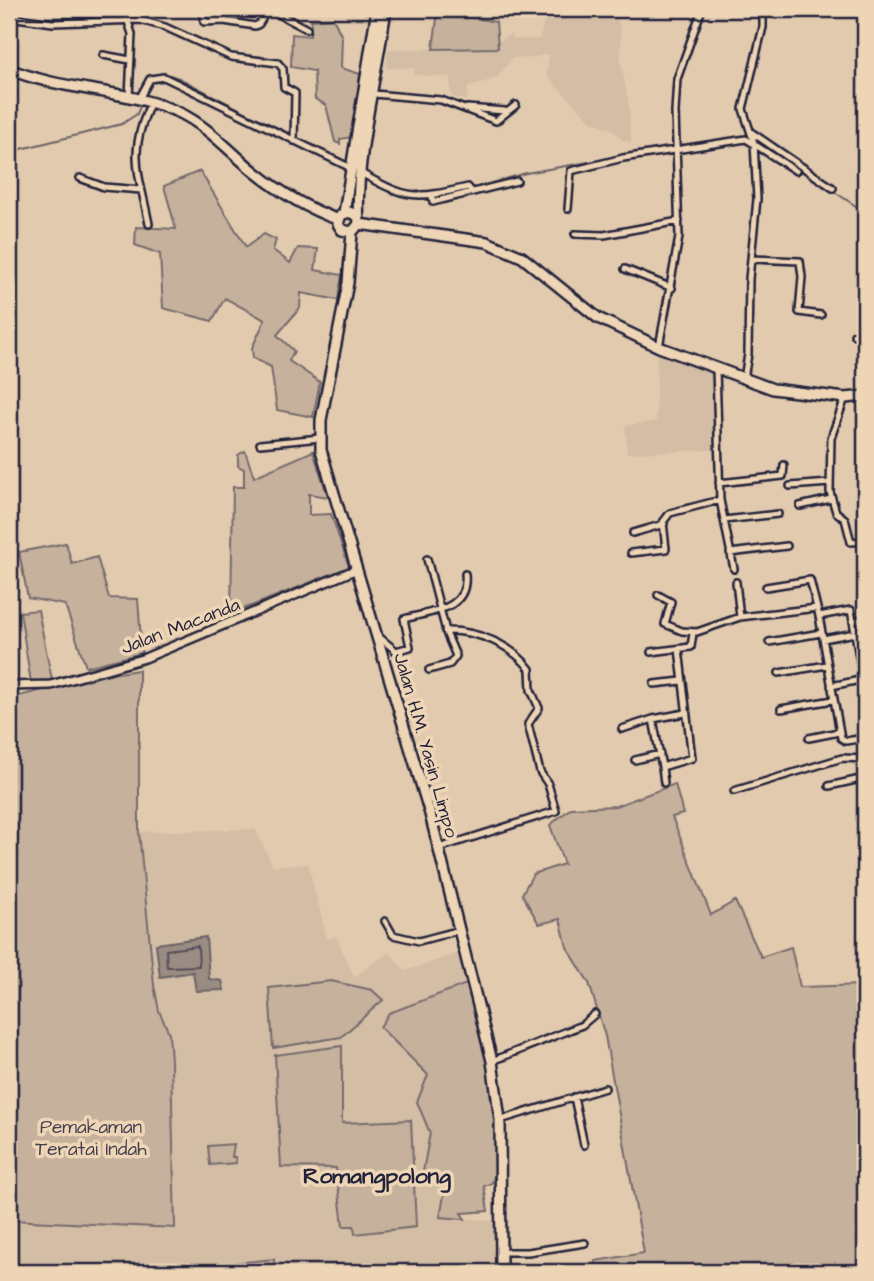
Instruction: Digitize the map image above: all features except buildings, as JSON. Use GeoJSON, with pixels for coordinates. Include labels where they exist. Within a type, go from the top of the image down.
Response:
{"type":"FeatureCollection","features":[{"type":"Feature","properties":{"kind":"main road"},"geometry":{"type":"LineString","coordinates":[[357,171],[358,219],[352,232],[342,230],[341,217],[357,171],[372,88],[380,9]]}},
{"type":"Feature","properties":{"kind":"main road"},"geometry":{"type":"LineString","coordinates":[[9,69],[43,81],[141,99],[197,122],[268,182],[302,204],[341,217],[476,240],[512,252],[598,318],[659,347],[716,369],[788,392],[845,398],[865,396]]}},
{"type":"Feature","properties":{"kind":"main road","name":"Jalan H.M. Yasin Limpo"},"geometry":{"type":"LineString","coordinates":[[352,232],[348,283],[323,407],[320,438],[324,462],[439,848],[492,1061],[500,1120],[501,1272]]}},
{"type":"Feature","properties":{"kind":"street"},"geometry":{"type":"LineString","coordinates":[[124,9],[129,19],[130,60],[141,99]]}},
{"type":"Feature","properties":{"kind":"street"},"geometry":{"type":"LineString","coordinates":[[230,9],[221,21],[257,25],[269,9],[307,29]]}},
{"type":"Feature","properties":{"kind":"street"},"geometry":{"type":"LineString","coordinates":[[365,9],[380,9]]}},
{"type":"Feature","properties":{"kind":"street"},"geometry":{"type":"LineString","coordinates":[[659,347],[672,288],[679,221],[674,112],[678,72],[702,9]]}},
{"type":"Feature","properties":{"kind":"street"},"geometry":{"type":"LineString","coordinates":[[744,379],[748,354],[751,259],[757,210],[753,138],[743,109],[763,27],[763,9]]}},
{"type":"Feature","properties":{"kind":"street"},"geometry":{"type":"LineString","coordinates":[[9,17],[53,23],[129,19],[164,27],[231,57],[280,64],[284,87],[295,93],[293,141]]}},
{"type":"Feature","properties":{"kind":"street"},"geometry":{"type":"LineString","coordinates":[[103,55],[130,60]]}},
{"type":"Feature","properties":{"kind":"street"},"geometry":{"type":"LineString","coordinates":[[149,224],[135,167],[136,144],[141,99],[150,79],[164,77],[404,195],[432,198],[517,181]]}},
{"type":"Feature","properties":{"kind":"street"},"geometry":{"type":"LineString","coordinates":[[372,88],[441,100],[496,121],[505,111],[516,105]]}},
{"type":"Feature","properties":{"kind":"street"},"geometry":{"type":"LineString","coordinates":[[464,108],[505,111]]}},
{"type":"Feature","properties":{"kind":"street"},"geometry":{"type":"LineString","coordinates":[[753,138],[796,171]]}},
{"type":"Feature","properties":{"kind":"street"},"geometry":{"type":"LineString","coordinates":[[568,209],[571,171],[676,148],[753,138],[833,188]]}},
{"type":"Feature","properties":{"kind":"street"},"geometry":{"type":"LineString","coordinates":[[80,178],[104,187],[141,190]]}},
{"type":"Feature","properties":{"kind":"street"},"geometry":{"type":"LineString","coordinates":[[575,234],[604,235],[679,221]]}},
{"type":"Feature","properties":{"kind":"street"},"geometry":{"type":"LineString","coordinates":[[751,259],[800,261],[802,277],[799,312],[821,315]]}},
{"type":"Feature","properties":{"kind":"street"},"geometry":{"type":"LineString","coordinates":[[625,269],[672,288]]}},
{"type":"Feature","properties":{"kind":"street"},"geometry":{"type":"LineString","coordinates":[[854,335],[865,334]]}},
{"type":"Feature","properties":{"kind":"street"},"geometry":{"type":"LineString","coordinates":[[9,340],[12,343],[9,369]]}},
{"type":"Feature","properties":{"kind":"street"},"geometry":{"type":"LineString","coordinates":[[716,369],[720,500],[733,569]]}},
{"type":"Feature","properties":{"kind":"street"},"geometry":{"type":"LineString","coordinates":[[845,398],[831,439],[831,499],[836,512],[845,519],[851,542],[865,541]]}},
{"type":"Feature","properties":{"kind":"street"},"geometry":{"type":"LineString","coordinates":[[260,444],[320,438]]}},
{"type":"Feature","properties":{"kind":"street"},"geometry":{"type":"LineString","coordinates":[[719,483],[783,476],[784,465]]}},
{"type":"Feature","properties":{"kind":"street"},"geometry":{"type":"LineString","coordinates":[[9,482],[9,489]]}},
{"type":"Feature","properties":{"kind":"street"},"geometry":{"type":"LineString","coordinates":[[790,486],[830,483]]}},
{"type":"Feature","properties":{"kind":"street"},"geometry":{"type":"LineString","coordinates":[[800,506],[831,499]]}},
{"type":"Feature","properties":{"kind":"street"},"geometry":{"type":"LineString","coordinates":[[631,553],[666,549],[664,524],[670,513],[720,500]]}},
{"type":"Feature","properties":{"kind":"street"},"geometry":{"type":"LineString","coordinates":[[724,520],[778,514]]}},
{"type":"Feature","properties":{"kind":"street"},"geometry":{"type":"LineString","coordinates":[[633,533],[664,524]]}},
{"type":"Feature","properties":{"kind":"street"},"geometry":{"type":"LineString","coordinates":[[730,553],[788,546]]}},
{"type":"Feature","properties":{"kind":"street"},"geometry":{"type":"LineString","coordinates":[[427,559],[445,631],[456,652],[455,658],[444,667],[429,670]]}},
{"type":"Feature","properties":{"kind":"street","name":"Jalan Macanda"},"geometry":{"type":"LineString","coordinates":[[9,686],[51,685],[145,658],[357,569]]}},
{"type":"Feature","properties":{"kind":"street"},"geometry":{"type":"LineString","coordinates":[[377,635],[396,651],[410,647],[404,620],[440,610],[462,597],[466,592],[465,574]]}},
{"type":"Feature","properties":{"kind":"street"},"geometry":{"type":"LineString","coordinates":[[766,587],[810,580],[839,732],[844,741],[865,738]]}},
{"type":"Feature","properties":{"kind":"street"},"geometry":{"type":"LineString","coordinates":[[736,582],[740,617]]}},
{"type":"Feature","properties":{"kind":"street"},"geometry":{"type":"LineString","coordinates":[[658,595],[671,600],[666,625],[693,633],[740,617],[817,608]]}},
{"type":"Feature","properties":{"kind":"street"},"geometry":{"type":"LineString","coordinates":[[819,616],[851,610],[865,693]]}},
{"type":"Feature","properties":{"kind":"street"},"geometry":{"type":"LineString","coordinates":[[853,621],[865,619]]}},
{"type":"Feature","properties":{"kind":"street"},"geometry":{"type":"LineString","coordinates":[[439,848],[556,811],[548,784],[540,772],[528,724],[539,708],[531,690],[530,669],[509,648],[467,631],[445,631]]}},
{"type":"Feature","properties":{"kind":"street"},"geometry":{"type":"LineString","coordinates":[[651,652],[692,646],[693,633]]}},
{"type":"Feature","properties":{"kind":"street"},"geometry":{"type":"LineString","coordinates":[[769,642],[855,633]]}},
{"type":"Feature","properties":{"kind":"street"},"geometry":{"type":"LineString","coordinates":[[662,767],[692,759],[679,649]]}},
{"type":"Feature","properties":{"kind":"street"},"geometry":{"type":"LineString","coordinates":[[779,673],[827,666]]}},
{"type":"Feature","properties":{"kind":"street"},"geometry":{"type":"LineString","coordinates":[[831,686],[864,679]]}},
{"type":"Feature","properties":{"kind":"street"},"geometry":{"type":"LineString","coordinates":[[654,684],[682,681]]}},
{"type":"Feature","properties":{"kind":"street"},"geometry":{"type":"LineString","coordinates":[[781,709],[833,700]]}},
{"type":"Feature","properties":{"kind":"street"},"geometry":{"type":"LineString","coordinates":[[622,729],[685,713]]}},
{"type":"Feature","properties":{"kind":"street"},"geometry":{"type":"LineString","coordinates":[[653,719],[664,783]]}},
{"type":"Feature","properties":{"kind":"street"},"geometry":{"type":"LineString","coordinates":[[809,738],[839,732]]}},
{"type":"Feature","properties":{"kind":"street"},"geometry":{"type":"LineString","coordinates":[[635,760],[660,754]]}},
{"type":"Feature","properties":{"kind":"street"},"geometry":{"type":"LineString","coordinates":[[734,791],[842,758],[865,760]]}},
{"type":"Feature","properties":{"kind":"street"},"geometry":{"type":"LineString","coordinates":[[829,786],[865,778]]}},
{"type":"Feature","properties":{"kind":"street"},"geometry":{"type":"LineString","coordinates":[[385,921],[393,935],[419,941],[460,930]]}},
{"type":"Feature","properties":{"kind":"street"},"geometry":{"type":"LineString","coordinates":[[492,1061],[582,1025],[595,1014]]}},
{"type":"Feature","properties":{"kind":"street"},"geometry":{"type":"LineString","coordinates":[[500,1120],[605,1088]]}},
{"type":"Feature","properties":{"kind":"street"},"geometry":{"type":"LineString","coordinates":[[574,1097],[584,1145]]}},
{"type":"Feature","properties":{"kind":"street"},"geometry":{"type":"LineString","coordinates":[[502,1252],[528,1252],[585,1243]]}},
{"type":"Feature","properties":{"kind":"shaded area"},"geometry":{"type":"Polygon","coordinates":[[[614,11],[621,30],[621,63],[629,107],[631,142],[624,141],[611,129],[591,121],[546,75],[549,54],[532,58],[512,58],[497,78],[468,87],[467,100],[451,97],[450,77],[414,75],[414,68],[386,68],[388,49],[490,48],[510,34],[513,39],[540,39],[545,17],[556,17],[559,12],[614,11]]]}},
{"type":"Feature","properties":{"kind":"shaded area"},"geometry":{"type":"Polygon","coordinates":[[[657,352],[712,372],[715,450],[627,453],[625,426],[656,421],[657,352]]]}},
{"type":"Feature","properties":{"kind":"shaded area"},"geometry":{"type":"Polygon","coordinates":[[[255,829],[273,866],[308,864],[327,939],[336,936],[354,977],[389,952],[406,971],[459,953],[469,983],[389,1013],[428,1075],[417,1102],[430,1133],[422,1177],[445,1190],[440,1217],[498,1221],[496,1272],[9,1272],[9,1220],[175,1227],[169,1033],[159,1012],[154,985],[139,832],[255,829]]]}},
{"type":"Feature","properties":{"kind":"green space"},"geometry":{"type":"Polygon","coordinates":[[[438,11],[496,22],[498,48],[433,49],[438,11]]]}},
{"type":"Feature","properties":{"kind":"green space"},"geometry":{"type":"Polygon","coordinates":[[[333,18],[342,37],[341,68],[360,74],[353,137],[340,139],[340,144],[335,142],[326,105],[315,99],[314,71],[291,67],[292,34],[310,36],[311,20],[333,18]]]}},
{"type":"Feature","properties":{"kind":"green space"},"geometry":{"type":"Polygon","coordinates":[[[200,171],[246,247],[264,234],[276,240],[273,250],[290,263],[298,248],[318,249],[315,270],[342,275],[338,300],[301,293],[300,308],[277,335],[294,351],[289,361],[320,382],[313,417],[277,410],[271,367],[253,358],[252,348],[265,320],[225,298],[212,321],[163,308],[160,254],[135,245],[136,227],[176,229],[164,186],[200,171]]]}},
{"type":"Feature","properties":{"kind":"green space"},"geometry":{"type":"Polygon","coordinates":[[[245,451],[254,477],[313,451],[328,497],[309,494],[309,515],[331,514],[349,567],[231,614],[233,487],[244,487],[244,469],[238,466],[238,455],[245,451]]]}},
{"type":"Feature","properties":{"kind":"green space"},"geometry":{"type":"Polygon","coordinates":[[[66,543],[72,564],[97,557],[109,598],[138,599],[142,653],[86,667],[65,605],[28,598],[19,552],[66,543]]]}},
{"type":"Feature","properties":{"kind":"green space"},"geometry":{"type":"Polygon","coordinates":[[[38,610],[52,680],[31,683],[20,612],[38,610]]]}},
{"type":"Feature","properties":{"kind":"green space","name":"Pemakaman Teratai Indah"},"geometry":{"type":"Polygon","coordinates":[[[139,670],[139,832],[154,985],[159,1011],[169,1033],[175,1228],[9,1220],[9,694],[19,696],[105,675],[139,670]]]}},
{"type":"Feature","properties":{"kind":"green space"},"geometry":{"type":"Polygon","coordinates":[[[675,784],[683,814],[672,817],[711,915],[735,901],[761,957],[791,947],[800,987],[865,985],[865,1272],[596,1272],[595,1261],[644,1253],[605,1036],[589,983],[567,947],[560,919],[539,924],[522,894],[533,874],[564,864],[550,825],[571,808],[616,806],[675,784]]]}},
{"type":"Feature","properties":{"kind":"green space"},"geometry":{"type":"Polygon","coordinates":[[[331,981],[372,990],[383,1000],[341,1037],[273,1048],[269,988],[331,981]]]}},
{"type":"Feature","properties":{"kind":"green space"},"geometry":{"type":"Polygon","coordinates":[[[469,983],[493,1083],[499,1136],[492,1183],[484,1186],[488,1211],[461,1213],[465,1219],[440,1217],[445,1190],[422,1177],[430,1133],[417,1102],[428,1075],[380,1027],[389,1013],[469,983]]]}},
{"type":"Feature","properties":{"kind":"green space"},"geometry":{"type":"Polygon","coordinates":[[[342,1046],[342,1123],[411,1120],[416,1227],[355,1234],[354,1226],[343,1226],[336,1168],[281,1167],[275,1055],[342,1046]]]}},
{"type":"Feature","properties":{"kind":"green space"},"geometry":{"type":"Polygon","coordinates":[[[234,1144],[232,1157],[235,1157],[236,1163],[210,1165],[208,1146],[234,1144]]]}},
{"type":"Feature","properties":{"kind":"green space"},"geometry":{"type":"Polygon","coordinates":[[[274,1259],[275,1272],[185,1272],[185,1268],[274,1259]]]}},
{"type":"Feature","properties":{"kind":"water"},"geometry":{"type":"Polygon","coordinates":[[[206,937],[209,979],[222,981],[224,990],[196,991],[193,972],[160,977],[156,944],[206,937]]]}},
{"type":"Feature","properties":{"kind":"waterway"},"geometry":{"type":"LineString","coordinates":[[149,78],[163,73],[179,78],[289,135]]}},
{"type":"Feature","properties":{"kind":"waterway"},"geometry":{"type":"LineString","coordinates":[[9,152],[122,124],[137,114],[141,104]]}},
{"type":"Feature","properties":{"kind":"waterway"},"geometry":{"type":"LineString","coordinates":[[679,147],[749,136]]}},
{"type":"Feature","properties":{"kind":"waterway"},"geometry":{"type":"LineString","coordinates":[[298,139],[332,156]]}},
{"type":"Feature","properties":{"kind":"waterway"},"geometry":{"type":"LineString","coordinates":[[754,139],[865,212]]}},
{"type":"Feature","properties":{"kind":"waterway"},"geometry":{"type":"LineString","coordinates":[[658,150],[673,147]]}},
{"type":"Feature","properties":{"kind":"waterway"},"geometry":{"type":"LineString","coordinates":[[470,189],[526,173],[611,158]]}},
{"type":"Feature","properties":{"kind":"waterway"},"geometry":{"type":"LineString","coordinates":[[365,172],[398,188]]}},
{"type":"Feature","properties":{"kind":"waterway"},"geometry":{"type":"LineString","coordinates":[[419,197],[427,200],[451,194]]}},
{"type":"Feature","properties":{"kind":"district","name":"Romangpolong"},"geometry":{"type":"Point","coordinates":[377,1175]}}]}
